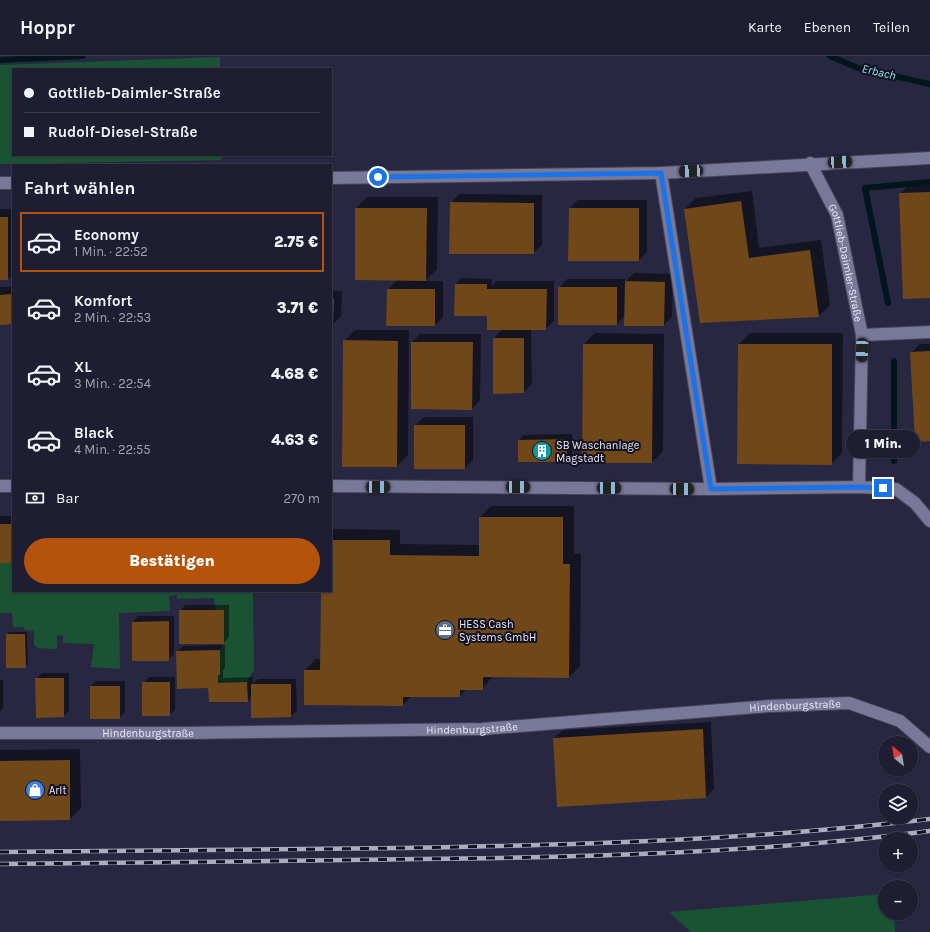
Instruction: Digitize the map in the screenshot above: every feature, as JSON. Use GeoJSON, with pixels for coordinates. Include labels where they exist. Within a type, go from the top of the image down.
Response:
{"type":"FeatureCollection","features":[{"type":"Feature","properties":{"kind":"street"},"geometry":{"type":"LineString","coordinates":[[332,178],[661,173],[810,163],[930,158]]}},
{"type":"Feature","properties":{"kind":"street","name":"Gottlieb-Daimler-Straße"},"geometry":{"type":"LineString","coordinates":[[810,163],[837,215],[862,335],[858,487]]}},
{"type":"Feature","properties":{"kind":"street"},"geometry":{"type":"LineString","coordinates":[[661,173],[711,489]]}},
{"type":"Feature","properties":{"kind":"street"},"geometry":{"type":"LineString","coordinates":[[0,183],[12,183]]}},
{"type":"Feature","properties":{"kind":"street"},"geometry":{"type":"LineString","coordinates":[[862,335],[930,332]]}},
{"type":"Feature","properties":{"kind":"street"},"geometry":{"type":"LineString","coordinates":[[0,486],[12,486]]}},
{"type":"Feature","properties":{"kind":"street"},"geometry":{"type":"LineString","coordinates":[[332,486],[711,489],[858,487],[896,489],[915,503],[930,521]]}},
{"type":"Feature","properties":{"kind":"street","name":"Hindenburgstraße"},"geometry":{"type":"LineString","coordinates":[[0,733],[198,733],[482,729],[769,706],[849,703],[900,721],[930,747]]}},
{"type":"Feature","properties":{"kind":"green space"},"geometry":{"type":"Polygon","coordinates":[[[220,57],[220,68],[12,68],[12,156],[222,156],[222,160],[0,164],[0,65],[220,57]]]}},
{"type":"Feature","properties":{"kind":"green space"},"geometry":{"type":"Polygon","coordinates":[[[0,561],[12,561],[12,592],[253,592],[254,670],[247,682],[218,683],[218,675],[220,674],[220,650],[224,644],[224,610],[215,610],[214,598],[177,599],[177,595],[169,596],[170,611],[119,613],[120,669],[91,667],[94,644],[63,643],[63,636],[57,635],[57,649],[38,648],[34,645],[34,631],[25,630],[24,627],[13,627],[12,613],[0,613],[0,561]]]}},
{"type":"Feature","properties":{"kind":"green space"},"geometry":{"type":"Polygon","coordinates":[[[878,895],[878,920],[894,920],[895,932],[691,932],[669,912],[878,895]]]}},
{"type":"Feature","properties":{"kind":"building"},"geometry":{"type":"Polygon","coordinates":[[[930,192],[930,298],[903,299],[899,193],[930,192]]]}},
{"type":"Feature","properties":{"kind":"building"},"geometry":{"type":"Polygon","coordinates":[[[741,201],[749,258],[810,250],[819,317],[700,323],[684,209],[741,201]]]}},
{"type":"Feature","properties":{"kind":"building"},"geometry":{"type":"Polygon","coordinates":[[[450,202],[534,203],[534,254],[449,254],[450,202]]]}},
{"type":"Feature","properties":{"kind":"building"},"geometry":{"type":"Polygon","coordinates":[[[355,208],[427,208],[426,281],[355,280],[355,208]]]}},
{"type":"Feature","properties":{"kind":"building"},"geometry":{"type":"Polygon","coordinates":[[[569,208],[639,208],[639,261],[568,261],[569,208]]]}},
{"type":"Feature","properties":{"kind":"building"},"geometry":{"type":"Polygon","coordinates":[[[0,217],[8,217],[8,280],[0,280],[0,217]]]}},
{"type":"Feature","properties":{"kind":"building"},"geometry":{"type":"Polygon","coordinates":[[[625,281],[665,282],[664,326],[624,326],[625,281]]]}},
{"type":"Feature","properties":{"kind":"building"},"geometry":{"type":"Polygon","coordinates":[[[455,284],[487,284],[487,289],[547,289],[546,330],[487,330],[487,316],[454,316],[455,284]]]}},
{"type":"Feature","properties":{"kind":"building"},"geometry":{"type":"Polygon","coordinates":[[[558,287],[617,287],[617,325],[558,325],[558,287]]]}},
{"type":"Feature","properties":{"kind":"building"},"geometry":{"type":"Polygon","coordinates":[[[387,289],[435,289],[435,326],[386,326],[387,289]]]}},
{"type":"Feature","properties":{"kind":"building"},"geometry":{"type":"Polygon","coordinates":[[[11,294],[12,324],[0,325],[0,295],[11,294]]]}},
{"type":"Feature","properties":{"kind":"building"},"geometry":{"type":"Polygon","coordinates":[[[332,299],[334,299],[333,325],[332,299]]]}},
{"type":"Feature","properties":{"kind":"building"},"geometry":{"type":"Polygon","coordinates":[[[493,338],[524,338],[524,393],[493,394],[493,338]]]}},
{"type":"Feature","properties":{"kind":"building"},"geometry":{"type":"Polygon","coordinates":[[[343,340],[398,341],[397,467],[342,467],[343,340]]]}},
{"type":"Feature","properties":{"kind":"building"},"geometry":{"type":"Polygon","coordinates":[[[411,342],[473,342],[472,410],[411,409],[411,342]]]}},
{"type":"Feature","properties":{"kind":"building"},"geometry":{"type":"Polygon","coordinates":[[[583,344],[653,344],[652,463],[582,463],[583,344]]]}},
{"type":"Feature","properties":{"kind":"building"},"geometry":{"type":"Polygon","coordinates":[[[738,344],[832,344],[832,465],[737,464],[738,344]]]}},
{"type":"Feature","properties":{"kind":"building"},"geometry":{"type":"Polygon","coordinates":[[[930,351],[930,441],[915,442],[910,352],[930,351]]]}},
{"type":"Feature","properties":{"kind":"building"},"geometry":{"type":"Polygon","coordinates":[[[414,425],[465,425],[465,469],[414,469],[414,425]]]}},
{"type":"Feature","properties":{"kind":"building","name":"SB Waschanlage Magstadt"},"geometry":{"type":"Polygon","coordinates":[[[567,439],[567,462],[518,462],[518,440],[567,439]]]}},
{"type":"Feature","properties":{"kind":"building","name":"HESS Cash Systems GmbH"},"geometry":{"type":"Polygon","coordinates":[[[479,517],[563,517],[563,564],[570,564],[569,678],[483,677],[483,690],[460,690],[460,697],[403,697],[403,706],[304,705],[304,670],[320,670],[321,592],[332,592],[332,540],[390,540],[390,555],[479,556],[479,517]]]}},
{"type":"Feature","properties":{"kind":"building"},"geometry":{"type":"Polygon","coordinates":[[[0,524],[11,524],[11,563],[0,563],[0,524]]]}},
{"type":"Feature","properties":{"kind":"building"},"geometry":{"type":"Polygon","coordinates":[[[179,610],[224,610],[224,644],[179,644],[179,610]]]}},
{"type":"Feature","properties":{"kind":"building"},"geometry":{"type":"Polygon","coordinates":[[[169,621],[169,661],[132,661],[132,622],[169,621]]]}},
{"type":"Feature","properties":{"kind":"building"},"geometry":{"type":"Polygon","coordinates":[[[6,634],[25,634],[26,668],[6,668],[6,634]]]}},
{"type":"Feature","properties":{"kind":"building"},"geometry":{"type":"Polygon","coordinates":[[[220,650],[220,675],[218,675],[218,683],[247,682],[248,702],[209,702],[208,688],[177,689],[176,651],[220,650]]]}},
{"type":"Feature","properties":{"kind":"building"},"geometry":{"type":"Polygon","coordinates":[[[35,678],[64,678],[64,717],[36,718],[35,678]]]}},
{"type":"Feature","properties":{"kind":"building"},"geometry":{"type":"Polygon","coordinates":[[[142,682],[170,682],[170,716],[142,716],[142,682]]]}},
{"type":"Feature","properties":{"kind":"building"},"geometry":{"type":"Polygon","coordinates":[[[251,684],[291,684],[291,717],[251,718],[251,684]]]}},
{"type":"Feature","properties":{"kind":"building"},"geometry":{"type":"Polygon","coordinates":[[[90,686],[120,686],[120,719],[90,719],[90,686]]]}},
{"type":"Feature","properties":{"kind":"building"},"geometry":{"type":"Polygon","coordinates":[[[703,729],[706,798],[557,807],[553,738],[703,729]]]}},
{"type":"Feature","properties":{"kind":"building","name":"Arlt"},"geometry":{"type":"Polygon","coordinates":[[[70,760],[70,820],[0,821],[0,761],[70,760]]]}},
{"type":"Feature","properties":{"kind":"waterway","name":"Erbach"},"geometry":{"type":"LineString","coordinates":[[0,60],[83,56]]}},
{"type":"Feature","properties":{"kind":"waterway","name":"Erbach"},"geometry":{"type":"LineString","coordinates":[[830,56],[858,68],[930,84]]}},
{"type":"Feature","properties":{"kind":"waterway"},"geometry":{"type":"LineString","coordinates":[[888,303],[865,188],[930,182]]}},
{"type":"Feature","properties":{"kind":"waterway"},"geometry":{"type":"LineString","coordinates":[[894,361],[894,461]]}},
{"type":"Feature","properties":{"kind":"railway"},"geometry":{"type":"LineString","coordinates":[[0,852],[402,848],[601,843],[733,837],[930,819]]}},
{"type":"Feature","properties":{"kind":"railway"},"geometry":{"type":"LineString","coordinates":[[0,864],[612,855],[740,849],[930,831]]}},
{"type":"Feature","properties":{"kind":"place","name":"SB Waschanlage Magstadt"},"geometry":{"type":"Point","coordinates":[542,451]}},
{"type":"Feature","properties":{"kind":"place","name":"HESS Cash Systems GmbH"},"geometry":{"type":"Point","coordinates":[445,630]}},
{"type":"Feature","properties":{"kind":"place","name":"Arlt"},"geometry":{"type":"Point","coordinates":[35,790]}},
{"type":"Feature","properties":{"kind":"route"},"geometry":{"type":"LineString","coordinates":[[378,177],[661,173],[711,489],[883,488]]}}]}
